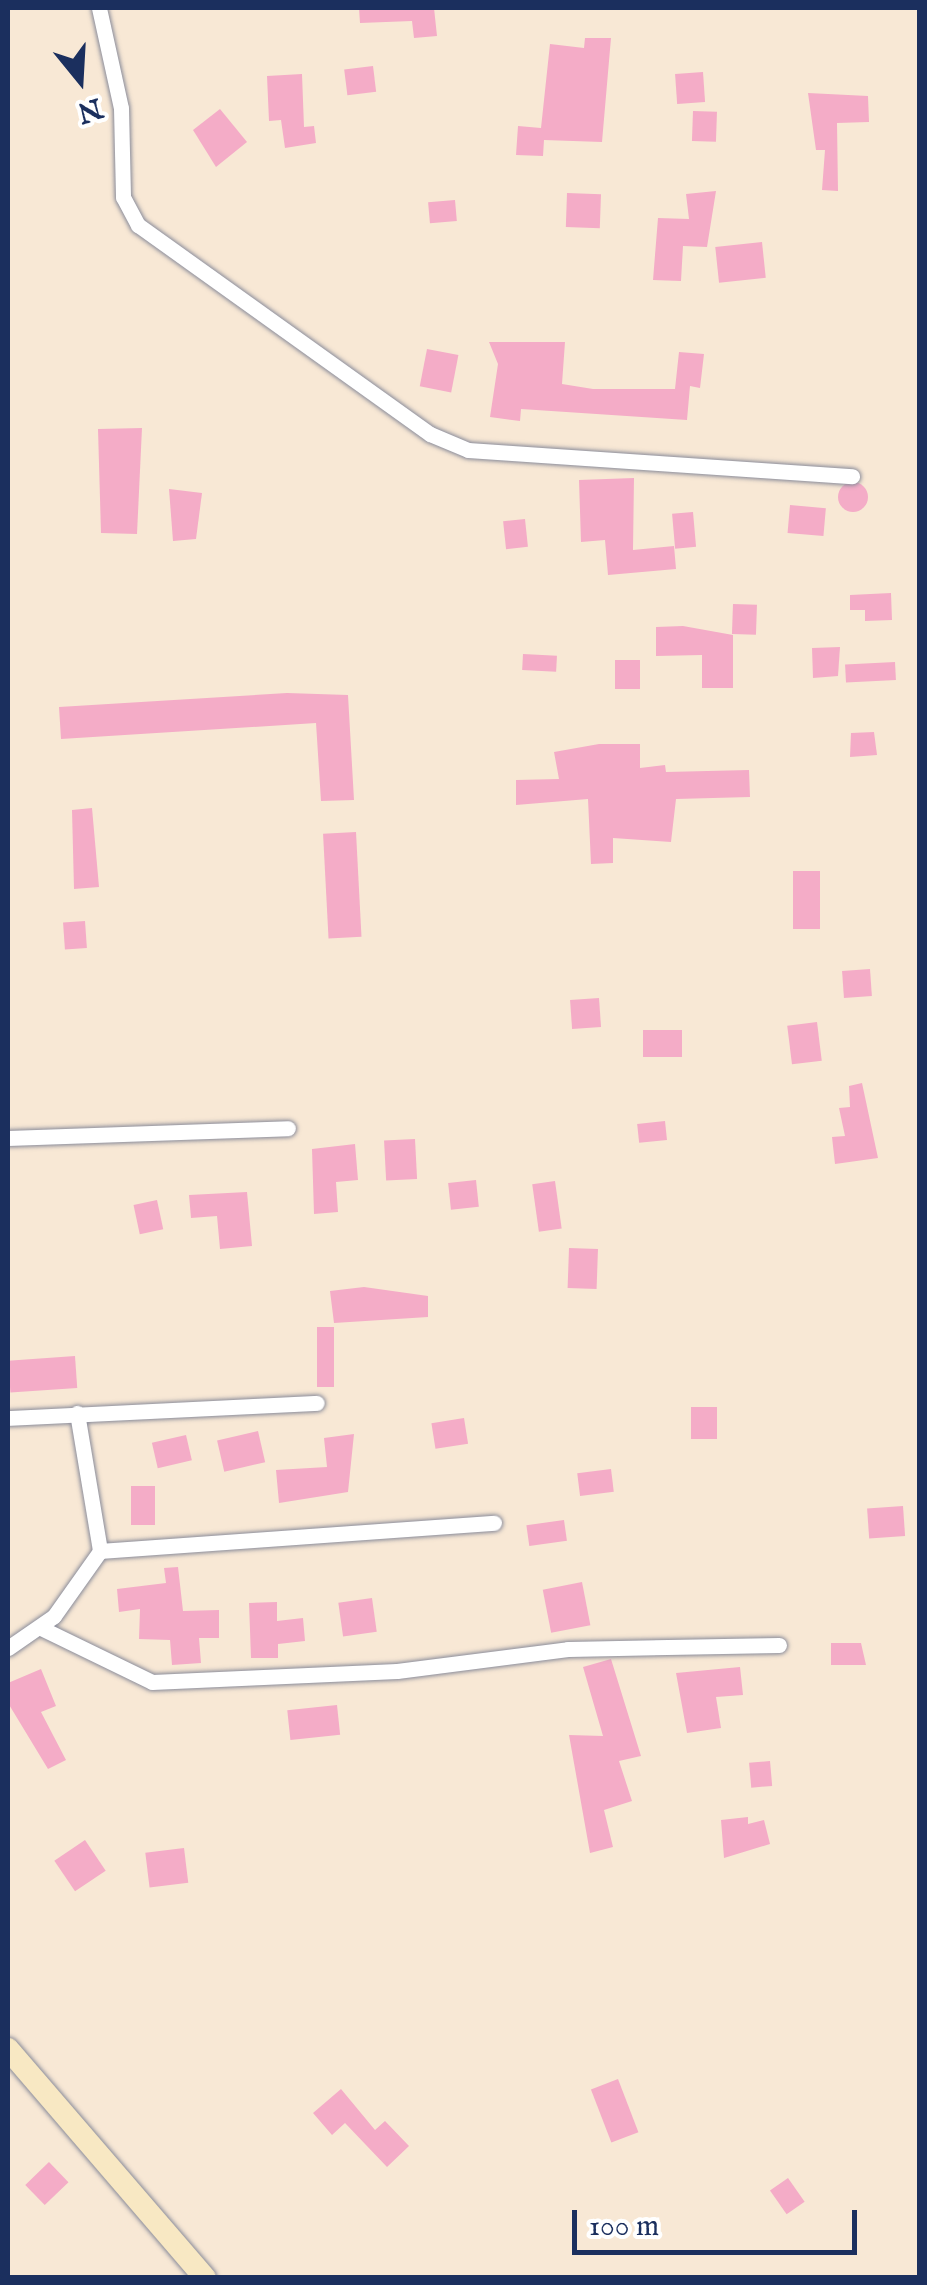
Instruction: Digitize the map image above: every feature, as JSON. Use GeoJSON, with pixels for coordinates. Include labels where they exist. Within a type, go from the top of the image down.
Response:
{"type":"FeatureCollection","features":[{"type":"Feature","properties":{"kind":"street"},"geometry":{"type":"LineString","coordinates":[[99,8],[121,108],[123,196],[138,225],[430,434],[468,450],[852,476]]}},
{"type":"Feature","properties":{"kind":"street"},"geometry":{"type":"LineString","coordinates":[[8,1138],[288,1128]]}},
{"type":"Feature","properties":{"kind":"street"},"geometry":{"type":"LineString","coordinates":[[8,1418],[317,1404]]}},
{"type":"Feature","properties":{"kind":"street"},"geometry":{"type":"LineString","coordinates":[[8,1648],[41,1628],[100,1551],[77,1412]]}},
{"type":"Feature","properties":{"kind":"street"},"geometry":{"type":"LineString","coordinates":[[100,1551],[494,1524]]}},
{"type":"Feature","properties":{"kind":"street"},"geometry":{"type":"LineString","coordinates":[[41,1628],[152,1682],[398,1670],[568,1649],[778,1645]]}},
{"type":"Feature","properties":{"kind":"street"},"geometry":{"type":"LineString","coordinates":[[8,2049],[205,2278]]}},
{"type":"Feature","properties":{"kind":"building"},"geometry":{"type":"Polygon","coordinates":[[[359,8],[434,8],[437,36],[414,38],[412,21],[360,23],[359,8]]]}},
{"type":"Feature","properties":{"kind":"building"},"geometry":{"type":"Polygon","coordinates":[[[585,38],[611,38],[602,142],[544,140],[543,156],[516,155],[518,126],[541,128],[550,44],[584,48],[585,38]]]}},
{"type":"Feature","properties":{"kind":"building"},"geometry":{"type":"Polygon","coordinates":[[[373,66],[376,92],[347,95],[344,70],[373,66]]]}},
{"type":"Feature","properties":{"kind":"building"},"geometry":{"type":"Polygon","coordinates":[[[703,72],[705,102],[677,104],[675,74],[703,72]]]}},
{"type":"Feature","properties":{"kind":"building"},"geometry":{"type":"Polygon","coordinates":[[[302,74],[304,127],[314,126],[316,143],[285,148],[281,120],[269,121],[267,76],[302,74]]]}},
{"type":"Feature","properties":{"kind":"building"},"geometry":{"type":"Polygon","coordinates":[[[808,93],[868,96],[869,122],[837,123],[838,191],[822,190],[825,150],[816,150],[808,93]]]}},
{"type":"Feature","properties":{"kind":"building"},"geometry":{"type":"Polygon","coordinates":[[[220,109],[247,142],[216,167],[193,130],[220,109]]]}},
{"type":"Feature","properties":{"kind":"building"},"geometry":{"type":"Polygon","coordinates":[[[693,111],[717,112],[716,142],[692,141],[693,111]]]}},
{"type":"Feature","properties":{"kind":"building"},"geometry":{"type":"Polygon","coordinates":[[[716,191],[707,247],[683,246],[681,281],[653,280],[658,218],[689,219],[686,194],[716,191]]]}},
{"type":"Feature","properties":{"kind":"building"},"geometry":{"type":"Polygon","coordinates":[[[567,193],[601,194],[600,228],[566,227],[567,193]]]}},
{"type":"Feature","properties":{"kind":"building"},"geometry":{"type":"Polygon","coordinates":[[[455,200],[457,221],[430,223],[428,202],[455,200]]]}},
{"type":"Feature","properties":{"kind":"building"},"geometry":{"type":"Polygon","coordinates":[[[762,242],[766,278],[719,283],[715,247],[762,242]]]}},
{"type":"Feature","properties":{"kind":"building"},"geometry":{"type":"Polygon","coordinates":[[[489,342],[565,342],[562,384],[593,389],[675,389],[679,352],[704,354],[700,388],[690,386],[687,420],[521,409],[520,421],[490,417],[498,364],[489,342]]]}},
{"type":"Feature","properties":{"kind":"building"},"geometry":{"type":"Polygon","coordinates":[[[427,349],[458,355],[451,392],[420,386],[427,349]]]}},
{"type":"Feature","properties":{"kind":"building"},"geometry":{"type":"Polygon","coordinates":[[[142,428],[137,534],[101,533],[98,429],[142,428]]]}},
{"type":"Feature","properties":{"kind":"building"},"geometry":{"type":"Polygon","coordinates":[[[634,478],[633,550],[674,546],[676,569],[608,575],[605,540],[581,542],[579,480],[634,478]]]}},
{"type":"Feature","properties":{"kind":"building"},"geometry":{"type":"Polygon","coordinates":[[[853,482],[864,486],[868,497],[864,508],[853,512],[842,508],[838,497],[842,486],[853,482]]]}},
{"type":"Feature","properties":{"kind":"building"},"geometry":{"type":"Polygon","coordinates":[[[169,489],[202,493],[196,539],[173,541],[169,489]]]}},
{"type":"Feature","properties":{"kind":"building"},"geometry":{"type":"Polygon","coordinates":[[[790,505],[826,508],[823,536],[788,533],[790,505]]]}},
{"type":"Feature","properties":{"kind":"building"},"geometry":{"type":"Polygon","coordinates":[[[693,512],[696,547],[675,549],[672,514],[693,512]]]}},
{"type":"Feature","properties":{"kind":"building"},"geometry":{"type":"Polygon","coordinates":[[[525,519],[528,547],[506,549],[503,521],[525,519]]]}},
{"type":"Feature","properties":{"kind":"building"},"geometry":{"type":"Polygon","coordinates":[[[891,593],[892,620],[865,621],[865,610],[850,610],[850,595],[891,593]]]}},
{"type":"Feature","properties":{"kind":"building"},"geometry":{"type":"Polygon","coordinates":[[[733,604],[757,605],[756,635],[732,634],[733,604]]]}},
{"type":"Feature","properties":{"kind":"building"},"geometry":{"type":"Polygon","coordinates":[[[683,626],[733,635],[733,688],[702,688],[702,655],[656,656],[656,627],[683,626]]]}},
{"type":"Feature","properties":{"kind":"building"},"geometry":{"type":"Polygon","coordinates":[[[840,647],[838,676],[813,678],[812,648],[840,647]]]}},
{"type":"Feature","properties":{"kind":"building"},"geometry":{"type":"Polygon","coordinates":[[[523,654],[557,656],[556,672],[522,670],[523,654]]]}},
{"type":"Feature","properties":{"kind":"building"},"geometry":{"type":"Polygon","coordinates":[[[615,660],[640,660],[640,689],[615,689],[615,660]]]}},
{"type":"Feature","properties":{"kind":"building"},"geometry":{"type":"Polygon","coordinates":[[[895,662],[896,680],[846,683],[845,665],[895,662]]]}},
{"type":"Feature","properties":{"kind":"building"},"geometry":{"type":"Polygon","coordinates":[[[287,693],[348,695],[354,800],[321,801],[316,723],[61,739],[59,707],[287,693]]]}},
{"type":"Feature","properties":{"kind":"building"},"geometry":{"type":"Polygon","coordinates":[[[874,732],[877,755],[850,757],[851,733],[874,732]]]}},
{"type":"Feature","properties":{"kind":"building"},"geometry":{"type":"Polygon","coordinates":[[[599,744],[640,744],[640,768],[665,765],[666,772],[749,770],[750,797],[676,799],[671,842],[613,838],[613,863],[591,864],[588,799],[516,805],[516,780],[559,779],[554,752],[599,744]]]}},
{"type":"Feature","properties":{"kind":"building"},"geometry":{"type":"Polygon","coordinates":[[[92,808],[99,887],[74,889],[72,810],[92,808]]]}},
{"type":"Feature","properties":{"kind":"building"},"geometry":{"type":"Polygon","coordinates":[[[356,832],[361,937],[329,939],[323,834],[356,832]]]}},
{"type":"Feature","properties":{"kind":"building"},"geometry":{"type":"Polygon","coordinates":[[[793,871],[820,871],[820,929],[793,929],[793,871]]]}},
{"type":"Feature","properties":{"kind":"building"},"geometry":{"type":"Polygon","coordinates":[[[85,921],[87,948],[65,949],[63,923],[85,921]]]}},
{"type":"Feature","properties":{"kind":"building"},"geometry":{"type":"Polygon","coordinates":[[[870,969],[872,996],[844,998],[842,971],[870,969]]]}},
{"type":"Feature","properties":{"kind":"building"},"geometry":{"type":"Polygon","coordinates":[[[599,998],[601,1027],[572,1029],[570,1000],[599,998]]]}},
{"type":"Feature","properties":{"kind":"building"},"geometry":{"type":"Polygon","coordinates":[[[817,1022],[822,1061],[792,1064],[787,1026],[817,1022]]]}},
{"type":"Feature","properties":{"kind":"building"},"geometry":{"type":"Polygon","coordinates":[[[643,1030],[682,1030],[682,1057],[643,1057],[643,1030]]]}},
{"type":"Feature","properties":{"kind":"building"},"geometry":{"type":"Polygon","coordinates":[[[862,1083],[878,1158],[835,1164],[832,1137],[845,1136],[839,1108],[850,1107],[849,1086],[862,1083]]]}},
{"type":"Feature","properties":{"kind":"building"},"geometry":{"type":"Polygon","coordinates":[[[665,1121],[667,1140],[639,1143],[637,1124],[665,1121]]]}},
{"type":"Feature","properties":{"kind":"building"},"geometry":{"type":"Polygon","coordinates":[[[415,1139],[417,1179],[386,1181],[384,1141],[415,1139]]]}},
{"type":"Feature","properties":{"kind":"building"},"geometry":{"type":"Polygon","coordinates":[[[355,1144],[358,1180],[336,1182],[338,1212],[314,1214],[312,1149],[355,1144]]]}},
{"type":"Feature","properties":{"kind":"building"},"geometry":{"type":"Polygon","coordinates":[[[476,1180],[479,1207],[451,1210],[448,1183],[476,1180]]]}},
{"type":"Feature","properties":{"kind":"building"},"geometry":{"type":"Polygon","coordinates":[[[555,1181],[562,1229],[539,1232],[532,1184],[555,1181]]]}},
{"type":"Feature","properties":{"kind":"building"},"geometry":{"type":"Polygon","coordinates":[[[247,1192],[252,1246],[220,1249],[217,1216],[191,1218],[189,1195],[247,1192]]]}},
{"type":"Feature","properties":{"kind":"building"},"geometry":{"type":"Polygon","coordinates":[[[157,1200],[163,1229],[140,1234],[134,1205],[157,1200]]]}},
{"type":"Feature","properties":{"kind":"building"},"geometry":{"type":"Polygon","coordinates":[[[569,1248],[598,1249],[597,1289],[568,1288],[569,1248]]]}},
{"type":"Feature","properties":{"kind":"building"},"geometry":{"type":"Polygon","coordinates":[[[364,1287],[428,1296],[428,1317],[334,1323],[330,1291],[364,1287]]]}},
{"type":"Feature","properties":{"kind":"building"},"geometry":{"type":"Polygon","coordinates":[[[317,1327],[334,1327],[334,1387],[317,1387],[317,1327]]]}},
{"type":"Feature","properties":{"kind":"building"},"geometry":{"type":"Polygon","coordinates":[[[75,1356],[77,1388],[10,1393],[8,1361],[75,1356]]]}},
{"type":"Feature","properties":{"kind":"building"},"geometry":{"type":"Polygon","coordinates":[[[691,1407],[717,1407],[717,1439],[691,1439],[691,1407]]]}},
{"type":"Feature","properties":{"kind":"building"},"geometry":{"type":"Polygon","coordinates":[[[464,1418],[468,1444],[435,1449],[431,1423],[464,1418]]]}},
{"type":"Feature","properties":{"kind":"building"},"geometry":{"type":"Polygon","coordinates":[[[258,1431],[265,1462],[224,1472],[217,1440],[258,1431]]]}},
{"type":"Feature","properties":{"kind":"building"},"geometry":{"type":"Polygon","coordinates":[[[354,1434],[348,1492],[279,1503],[276,1470],[327,1467],[324,1438],[354,1434]]]}},
{"type":"Feature","properties":{"kind":"building"},"geometry":{"type":"Polygon","coordinates":[[[186,1435],[192,1460],[158,1468],[152,1443],[186,1435]]]}},
{"type":"Feature","properties":{"kind":"building"},"geometry":{"type":"Polygon","coordinates":[[[611,1469],[614,1492],[580,1496],[577,1473],[611,1469]]]}},
{"type":"Feature","properties":{"kind":"building"},"geometry":{"type":"Polygon","coordinates":[[[131,1486],[155,1486],[155,1525],[131,1525],[131,1486]]]}},
{"type":"Feature","properties":{"kind":"building"},"geometry":{"type":"Polygon","coordinates":[[[903,1506],[905,1536],[869,1538],[867,1509],[903,1506]]]}},
{"type":"Feature","properties":{"kind":"building"},"geometry":{"type":"Polygon","coordinates":[[[564,1520],[567,1541],[529,1546],[526,1525],[564,1520]]]}},
{"type":"Feature","properties":{"kind":"building"},"geometry":{"type":"Polygon","coordinates":[[[178,1567],[183,1611],[219,1610],[219,1638],[199,1638],[201,1663],[172,1665],[170,1640],[139,1639],[140,1609],[119,1612],[117,1589],[166,1583],[164,1568],[178,1567]]]}},
{"type":"Feature","properties":{"kind":"building"},"geometry":{"type":"Polygon","coordinates":[[[582,1582],[590,1625],[551,1633],[543,1590],[582,1582]]]}},
{"type":"Feature","properties":{"kind":"building"},"geometry":{"type":"Polygon","coordinates":[[[372,1598],[377,1632],[343,1636],[338,1603],[372,1598]]]}},
{"type":"Feature","properties":{"kind":"building"},"geometry":{"type":"Polygon","coordinates":[[[277,1602],[277,1621],[303,1618],[305,1641],[278,1644],[278,1658],[251,1658],[249,1603],[277,1602]]]}},
{"type":"Feature","properties":{"kind":"building"},"geometry":{"type":"Polygon","coordinates":[[[831,1643],[861,1643],[866,1665],[831,1665],[831,1643]]]}},
{"type":"Feature","properties":{"kind":"building"},"geometry":{"type":"Polygon","coordinates":[[[611,1659],[641,1756],[619,1761],[632,1801],[604,1810],[613,1847],[590,1853],[569,1735],[603,1736],[583,1667],[611,1659]]]}},
{"type":"Feature","properties":{"kind":"building"},"geometry":{"type":"Polygon","coordinates":[[[740,1667],[743,1695],[716,1697],[721,1728],[687,1733],[676,1673],[740,1667]]]}},
{"type":"Feature","properties":{"kind":"building"},"geometry":{"type":"Polygon","coordinates":[[[41,1669],[56,1706],[41,1712],[66,1760],[48,1769],[8,1703],[8,1683],[41,1669]]]}},
{"type":"Feature","properties":{"kind":"building"},"geometry":{"type":"Polygon","coordinates":[[[337,1705],[340,1735],[290,1740],[287,1710],[337,1705]]]}},
{"type":"Feature","properties":{"kind":"building"},"geometry":{"type":"Polygon","coordinates":[[[770,1761],[772,1786],[751,1788],[749,1763],[770,1761]]]}},
{"type":"Feature","properties":{"kind":"building"},"geometry":{"type":"Polygon","coordinates":[[[748,1817],[748,1824],[764,1820],[770,1844],[724,1858],[721,1820],[748,1817]]]}},
{"type":"Feature","properties":{"kind":"building"},"geometry":{"type":"Polygon","coordinates":[[[85,1840],[106,1871],[75,1891],[54,1861],[85,1840]]]}},
{"type":"Feature","properties":{"kind":"building"},"geometry":{"type":"Polygon","coordinates":[[[184,1848],[188,1883],[150,1887],[145,1853],[184,1848]]]}},
{"type":"Feature","properties":{"kind":"building"},"geometry":{"type":"Polygon","coordinates":[[[618,2079],[638,2132],[611,2143],[591,2089],[618,2079]]]}},
{"type":"Feature","properties":{"kind":"building"},"geometry":{"type":"Polygon","coordinates":[[[341,2089],[375,2130],[385,2121],[409,2146],[387,2167],[345,2123],[332,2135],[313,2113],[341,2089]]]}},
{"type":"Feature","properties":{"kind":"building"},"geometry":{"type":"Polygon","coordinates":[[[49,2162],[68,2182],[45,2205],[25,2185],[49,2162]]]}},
{"type":"Feature","properties":{"kind":"building"},"geometry":{"type":"Polygon","coordinates":[[[788,2178],[805,2202],[787,2214],[770,2191],[788,2178]]]}}]}
